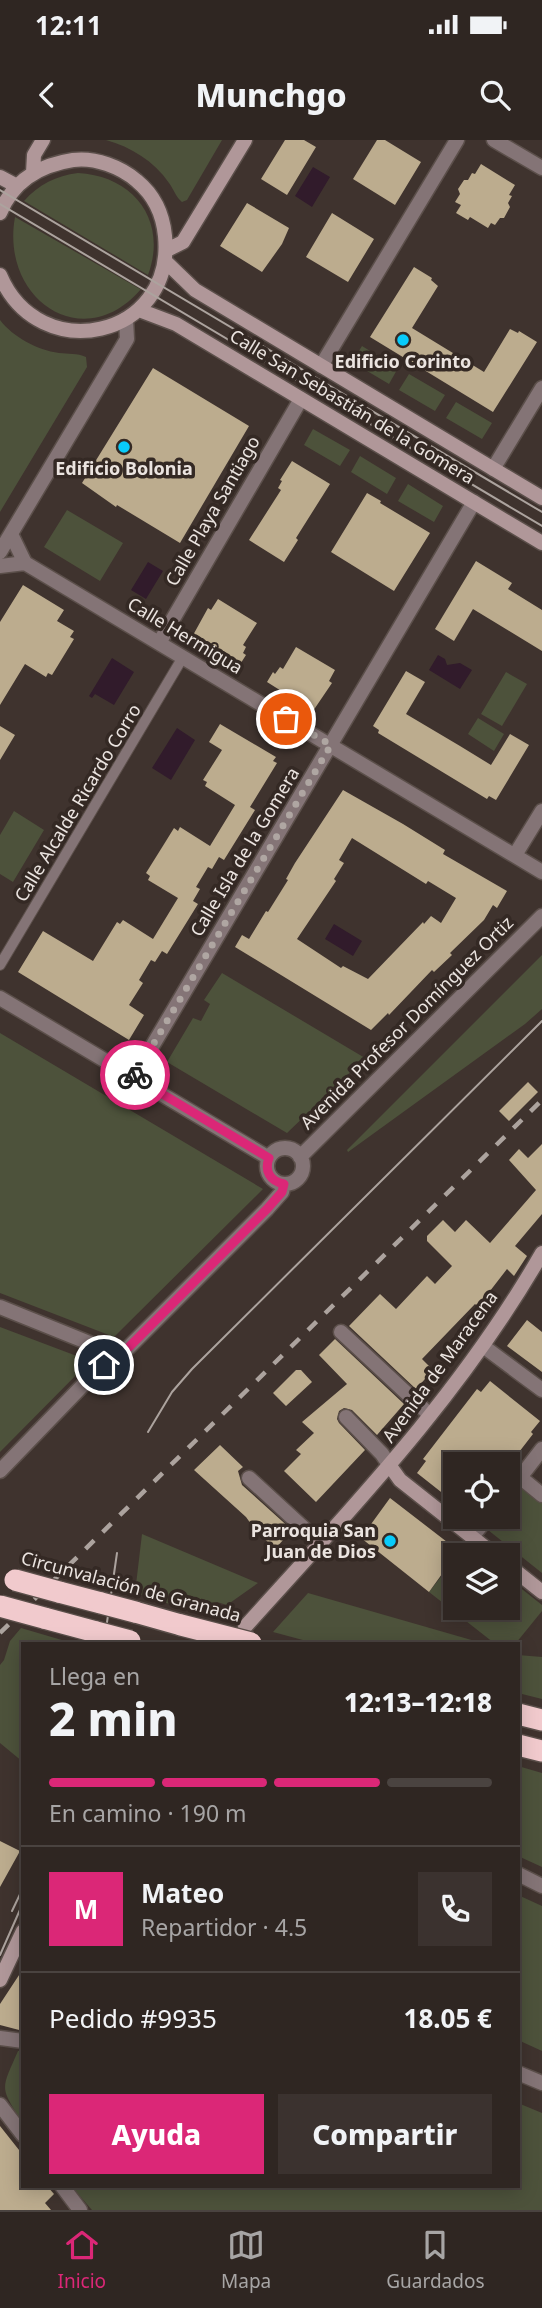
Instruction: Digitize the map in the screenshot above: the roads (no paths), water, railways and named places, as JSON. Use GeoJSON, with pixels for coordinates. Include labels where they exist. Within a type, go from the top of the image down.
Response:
{"type":"FeatureCollection","features":[{"type":"Feature","properties":{"kind":"highway","name":"Circunvalación de Granada"},"geometry":{"type":"LineString","coordinates":[[8,1578],[181,1625],[248,1635]]}},
{"type":"Feature","properties":{"kind":"highway"},"geometry":{"type":"LineString","coordinates":[[0,1606],[135,1642]]}},
{"type":"Feature","properties":{"kind":"highway"},"geometry":{"type":"LineString","coordinates":[[520,1714],[542,1720]]}},
{"type":"Feature","properties":{"kind":"highway"},"geometry":{"type":"LineString","coordinates":[[520,1746],[542,1751]]}},
{"type":"Feature","properties":{"kind":"main road"},"geometry":{"type":"LineString","coordinates":[[33,173],[34,155],[43,140]]}},
{"type":"Feature","properties":{"kind":"main road"},"geometry":{"type":"LineString","coordinates":[[166,256],[183,242],[245,140]]}},
{"type":"Feature","properties":{"kind":"main road"},"geometry":{"type":"LineString","coordinates":[[0,213],[17,186],[33,173],[55,162],[80,159],[105,163],[131,176],[143,186],[160,212],[166,256],[159,283],[139,310],[126,320],[105,329],[80,332],[51,327],[26,313],[7,292],[0,275]]}},
{"type":"Feature","properties":{"kind":"main road"},"geometry":{"type":"LineString","coordinates":[[0,177],[17,186]]}},
{"type":"Feature","properties":{"kind":"main road","name":"Calle San Sebastián de la Gomera"},"geometry":{"type":"LineString","coordinates":[[166,256],[195,290],[542,498]]}},
{"type":"Feature","properties":{"kind":"main road","name":"Calle San Sebastián de la Gomera"},"geometry":{"type":"LineString","coordinates":[[139,310],[176,324],[542,543]]}},
{"type":"Feature","properties":{"kind":"main road","name":"Avenida de Maracena"},"geometry":{"type":"LineString","coordinates":[[248,1635],[320,1543],[390,1466],[430,1415],[483,1346],[542,1253]]}},
{"type":"Feature","properties":{"kind":"main road"},"geometry":{"type":"LineString","coordinates":[[390,1466],[400,1480],[480,1543]]}},
{"type":"Feature","properties":{"kind":"main road"},"geometry":{"type":"LineString","coordinates":[[520,1575],[542,1592]]}},
{"type":"Feature","properties":{"kind":"main road"},"geometry":{"type":"LineString","coordinates":[[0,1951],[19,1937]]}},
{"type":"Feature","properties":{"kind":"main road"},"geometry":{"type":"LineString","coordinates":[[0,1980],[19,1937]]}},
{"type":"Feature","properties":{"kind":"street"},"geometry":{"type":"LineString","coordinates":[[321,366],[457,140]]}},
{"type":"Feature","properties":{"kind":"street"},"geometry":{"type":"LineString","coordinates":[[494,140],[542,168]]}},
{"type":"Feature","properties":{"kind":"street"},"geometry":{"type":"LineString","coordinates":[[0,552],[127,338],[126,320]]}},
{"type":"Feature","properties":{"kind":"street"},"geometry":{"type":"LineString","coordinates":[[494,469],[542,388]]}},
{"type":"Feature","properties":{"kind":"street","name":"Calle Playa Santiago"},"geometry":{"type":"LineString","coordinates":[[159,643],[301,399]]}},
{"type":"Feature","properties":{"kind":"street","name":"Calle Isla de la Gomera"},"geometry":{"type":"LineString","coordinates":[[134,1077],[474,502]]}},
{"type":"Feature","properties":{"kind":"street"},"geometry":{"type":"LineString","coordinates":[[0,565],[25,564],[11,534]]}},
{"type":"Feature","properties":{"kind":"street","name":"Calle Hermigua"},"geometry":{"type":"LineString","coordinates":[[25,564],[542,872]]}},
{"type":"Feature","properties":{"kind":"street","name":"Calle Alcalde Ricardo Corro"},"geometry":{"type":"LineString","coordinates":[[0,965],[183,657]]}},
{"type":"Feature","properties":{"kind":"street"},"geometry":{"type":"LineString","coordinates":[[515,855],[542,811]]}},
{"type":"Feature","properties":{"kind":"street","name":"Avenida Profesor Domínguez Ortiz"},"geometry":{"type":"LineString","coordinates":[[300,1157],[542,916]]}},
{"type":"Feature","properties":{"kind":"street"},"geometry":{"type":"LineString","coordinates":[[0,998],[269,1158]]}},
{"type":"Feature","properties":{"kind":"street"},"geometry":{"type":"LineString","coordinates":[[281,1149],[292,1150],[300,1157],[302,1167],[299,1178],[289,1184],[273,1180],[269,1175],[269,1158],[281,1149]]}},
{"type":"Feature","properties":{"kind":"street"},"geometry":{"type":"LineString","coordinates":[[0,1471],[114,1353],[128,1348],[258,1219],[282,1192],[284,1184]]}},
{"type":"Feature","properties":{"kind":"street"},"geometry":{"type":"LineString","coordinates":[[0,1307],[114,1353]]}},
{"type":"Feature","properties":{"kind":"street"},"geometry":{"type":"LineString","coordinates":[[341,1332],[430,1415]]}},
{"type":"Feature","properties":{"kind":"street"},"geometry":{"type":"LineString","coordinates":[[483,1346],[542,1390]]}},
{"type":"Feature","properties":{"kind":"street","name":"Avenida de Maracena"},"geometry":{"type":"LineString","coordinates":[[346,1417],[390,1466]]}},
{"type":"Feature","properties":{"kind":"street"},"geometry":{"type":"LineString","coordinates":[[542,1450],[520,1477],[542,1494]]}},
{"type":"Feature","properties":{"kind":"street"},"geometry":{"type":"LineString","coordinates":[[249,1478],[320,1543]]}},
{"type":"Feature","properties":{"kind":"street"},"geometry":{"type":"LineString","coordinates":[[472,1537],[478,1529]]}},
{"type":"Feature","properties":{"kind":"street"},"geometry":{"type":"LineString","coordinates":[[520,1875],[542,1886]]}},
{"type":"Feature","properties":{"kind":"street"},"geometry":{"type":"LineString","coordinates":[[0,2038],[21,2041]]}},
{"type":"Feature","properties":{"kind":"street"},"geometry":{"type":"LineString","coordinates":[[520,2074],[542,2083]]}},
{"type":"Feature","properties":{"kind":"street"},"geometry":{"type":"LineString","coordinates":[[0,2105],[21,2132]]}},
{"type":"Feature","properties":{"kind":"street"},"geometry":{"type":"LineString","coordinates":[[64,2188],[80,2210]]}},
{"type":"Feature","properties":{"kind":"tram line"},"geometry":{"type":"LineString","coordinates":[[0,190],[542,512]]}},
{"type":"Feature","properties":{"kind":"tram line"},"geometry":{"type":"LineString","coordinates":[[0,204],[542,526]]}},
{"type":"Feature","properties":{"kind":"tram line"},"geometry":{"type":"LineString","coordinates":[[148,1432],[172,1392],[192,1369],[542,1021]]}},
{"type":"Feature","properties":{"kind":"tram line"},"geometry":{"type":"LineString","coordinates":[[104,1642],[117,1553]]}},
{"type":"Feature","properties":{"kind":"tram line"},"geometry":{"type":"LineString","coordinates":[[12,1911],[21,1892]]}},
{"type":"Feature","properties":{"kind":"tram line"},"geometry":{"type":"LineString","coordinates":[[0,1955],[21,1908]]}},
{"type":"Feature","properties":{"kind":"railway"},"geometry":{"type":"LineString","coordinates":[[0,1633],[542,1100]]}},
{"type":"Feature","properties":{"kind":"place","name":"Edificio Corinto"},"geometry":{"type":"Point","coordinates":[403,340]}},
{"type":"Feature","properties":{"kind":"place","name":"Edificio Bolonia"},"geometry":{"type":"Point","coordinates":[124,447]}},
{"type":"Feature","properties":{"kind":"place","name":"Parroquia San Juan de Dios"},"geometry":{"type":"Point","coordinates":[390,1541]}}]}
